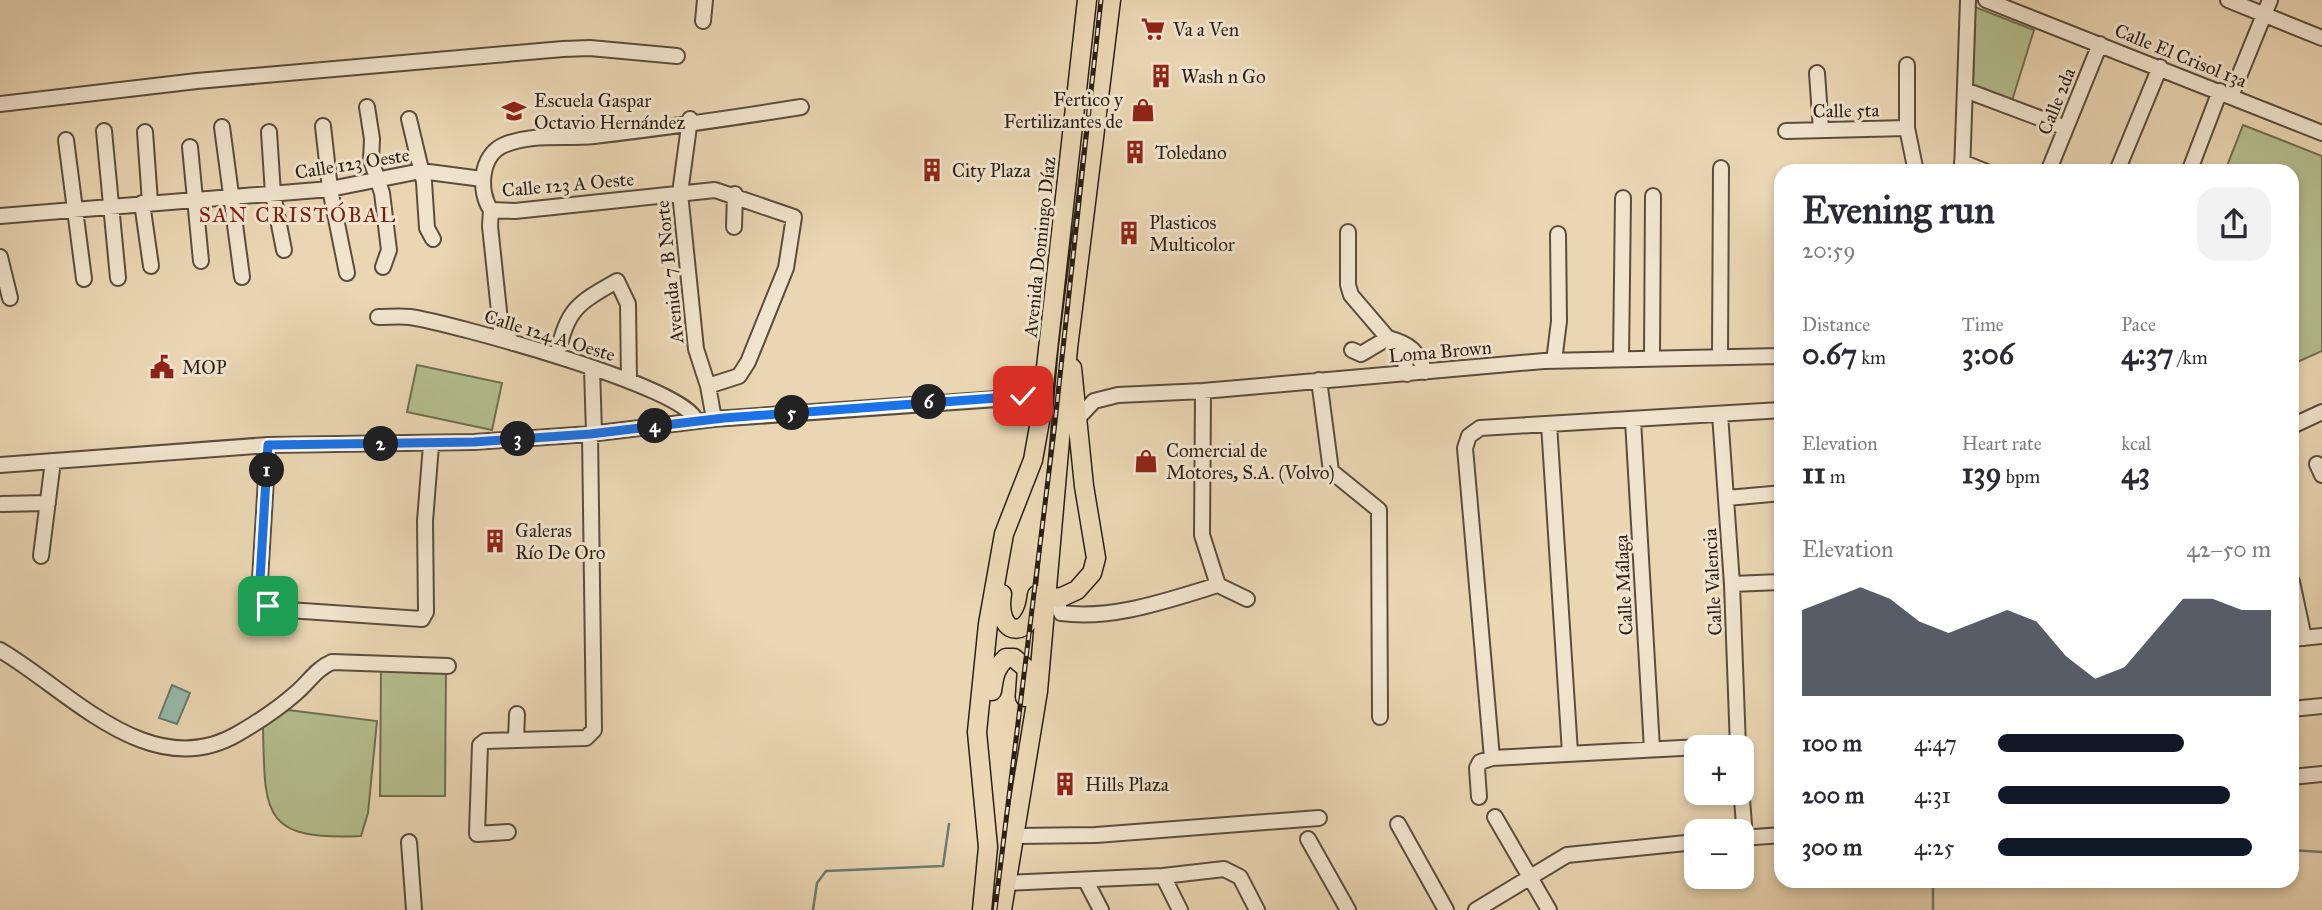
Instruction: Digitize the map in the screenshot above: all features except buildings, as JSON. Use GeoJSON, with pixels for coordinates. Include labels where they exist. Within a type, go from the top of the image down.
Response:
{"type":"FeatureCollection","features":[{"type":"Feature","properties":{"kind":"main road","name":"Avenida Domingo Díaz"},"geometry":{"type":"LineString","coordinates":[[982,910],[988,847],[977,732],[988,624],[1004,534],[1034,460],[1046,376],[1087,0]]}},
{"type":"Feature","properties":{"kind":"main road","name":"Avenida Domingo Díaz"},"geometry":{"type":"LineString","coordinates":[[1002,910],[1051,599],[1055,481],[1068,348],[1111,0]]}},
{"type":"Feature","properties":{"kind":"main road"},"geometry":{"type":"LineString","coordinates":[[1051,599],[1082,586],[1092,573],[1096,558],[1084,486],[1075,381],[1068,348]]}},
{"type":"Feature","properties":{"kind":"main road"},"geometry":{"type":"LineString","coordinates":[[1017,500],[1000,606],[1006,624],[1014,628],[1024,627],[1031,621],[1035,611],[1042,551],[1055,481]]}},
{"type":"Feature","properties":{"kind":"main road"},"geometry":{"type":"LineString","coordinates":[[984,785],[994,673],[1006,658],[1022,662],[1027,669],[1020,735],[1024,767]]}},
{"type":"Feature","properties":{"kind":"street"},"geometry":{"type":"LineString","coordinates":[[703,21],[705,0]]}},
{"type":"Feature","properties":{"kind":"street"},"geometry":{"type":"LineString","coordinates":[[1962,164],[1968,0]]}},
{"type":"Feature","properties":{"kind":"street","name":"Calle El Crisol 13a"},"geometry":{"type":"LineString","coordinates":[[1986,0],[2322,133]]}},
{"type":"Feature","properties":{"kind":"street"},"geometry":{"type":"LineString","coordinates":[[2228,0],[2322,38]]}},
{"type":"Feature","properties":{"kind":"street"},"geometry":{"type":"LineString","coordinates":[[2193,164],[2270,0]]}},
{"type":"Feature","properties":{"kind":"street","name":"Calle 2da"},"geometry":{"type":"LineString","coordinates":[[2051,164],[2100,44]]}},
{"type":"Feature","properties":{"kind":"street"},"geometry":{"type":"LineString","coordinates":[[0,104],[197,81],[564,49],[590,48],[677,56]]}},
{"type":"Feature","properties":{"kind":"street"},"geometry":{"type":"LineString","coordinates":[[1907,65],[1907,128],[1914,164]]}},
{"type":"Feature","properties":{"kind":"street"},"geometry":{"type":"LineString","coordinates":[[2120,164],[2160,68]]}},
{"type":"Feature","properties":{"kind":"street"},"geometry":{"type":"LineString","coordinates":[[1817,73],[1821,130]]}},
{"type":"Feature","properties":{"kind":"street"},"geometry":{"type":"LineString","coordinates":[[1965,90],[2066,128]]}},
{"type":"Feature","properties":{"kind":"street"},"geometry":{"type":"LineString","coordinates":[[367,107],[372,139],[371,160],[388,250],[383,267]]}},
{"type":"Feature","properties":{"kind":"street"},"geometry":{"type":"LineString","coordinates":[[482,179],[493,153],[503,145],[549,136],[579,137],[801,107]]}},
{"type":"Feature","properties":{"kind":"street"},"geometry":{"type":"LineString","coordinates":[[410,119],[421,171],[427,228],[433,239]]}},
{"type":"Feature","properties":{"kind":"street","name":"Avenida 7 B Norte"},"geometry":{"type":"LineString","coordinates":[[689,122],[680,193],[696,349],[708,386],[714,419]]}},
{"type":"Feature","properties":{"kind":"street"},"geometry":{"type":"LineString","coordinates":[[323,126],[330,189],[346,274]]}},
{"type":"Feature","properties":{"kind":"street"},"geometry":{"type":"LineString","coordinates":[[222,127],[242,277]]}},
{"type":"Feature","properties":{"kind":"street","name":"Calle 5ta"},"geometry":{"type":"LineString","coordinates":[[1786,131],[1907,128]]}},
{"type":"Feature","properties":{"kind":"street"},"geometry":{"type":"LineString","coordinates":[[104,131],[109,206],[118,278]]}},
{"type":"Feature","properties":{"kind":"street"},"geometry":{"type":"LineString","coordinates":[[145,132],[146,202],[151,266]]}},
{"type":"Feature","properties":{"kind":"street"},"geometry":{"type":"LineString","coordinates":[[269,132],[273,194],[284,250]]}},
{"type":"Feature","properties":{"kind":"street"},"geometry":{"type":"LineString","coordinates":[[66,140],[84,279]]}},
{"type":"Feature","properties":{"kind":"street"},"geometry":{"type":"LineString","coordinates":[[190,147],[201,261]]}},
{"type":"Feature","properties":{"kind":"street"},"geometry":{"type":"LineString","coordinates":[[1720,356],[1721,168]]}},
{"type":"Feature","properties":{"kind":"street","name":"Calle 123 Oeste"},"geometry":{"type":"LineString","coordinates":[[0,216],[330,189],[421,171],[482,179]]}},
{"type":"Feature","properties":{"kind":"street","name":"Calle 123 A Oeste"},"geometry":{"type":"LineString","coordinates":[[482,179],[485,201],[491,210],[515,211],[715,190],[734,194],[794,217],[786,268],[748,362],[739,376],[708,386]]}},
{"type":"Feature","properties":{"kind":"street"},"geometry":{"type":"LineString","coordinates":[[734,194],[734,227]]}},
{"type":"Feature","properties":{"kind":"street"},"geometry":{"type":"LineString","coordinates":[[1652,358],[1653,197]]}},
{"type":"Feature","properties":{"kind":"street"},"geometry":{"type":"LineString","coordinates":[[1621,359],[1623,198]]}},
{"type":"Feature","properties":{"kind":"street"},"geometry":{"type":"LineString","coordinates":[[491,210],[490,226],[501,330],[513,344]]}},
{"type":"Feature","properties":{"kind":"street"},"geometry":{"type":"LineString","coordinates":[[1348,232],[1348,285],[1351,295],[1404,357],[1407,373]]}},
{"type":"Feature","properties":{"kind":"street"},"geometry":{"type":"LineString","coordinates":[[1554,361],[1559,321],[1558,234]]}},
{"type":"Feature","properties":{"kind":"street"},"geometry":{"type":"LineString","coordinates":[[0,257],[10,298]]}},
{"type":"Feature","properties":{"kind":"street"},"geometry":{"type":"LineString","coordinates":[[556,355],[565,322],[586,298],[617,281],[628,304],[628,380]]}},
{"type":"Feature","properties":{"kind":"street","name":"Calle 124 A Oeste"},"geometry":{"type":"LineString","coordinates":[[378,317],[408,317],[556,355],[628,380],[690,409],[696,421]]}},
{"type":"Feature","properties":{"kind":"street"},"geometry":{"type":"LineString","coordinates":[[1352,351],[1361,354],[1388,338]]}},
{"type":"Feature","properties":{"kind":"street"},"geometry":{"type":"LineString","coordinates":[[1388,338],[1410,346],[1424,372]]}},
{"type":"Feature","properties":{"kind":"street","name":"Loma Brown"},"geometry":{"type":"LineString","coordinates":[[1101,397],[1554,361],[1774,356]]}},
{"type":"Feature","properties":{"kind":"street"},"geometry":{"type":"LineString","coordinates":[[508,832],[477,834],[477,751],[485,741],[586,738],[594,730],[592,368]]}},
{"type":"Feature","properties":{"kind":"street"},"geometry":{"type":"LineString","coordinates":[[0,465],[268,445],[431,444],[592,434],[714,419],[1011,398],[1030,392],[1046,376]]}},
{"type":"Feature","properties":{"kind":"street"},"geometry":{"type":"LineString","coordinates":[[1319,380],[1331,471],[1379,510],[1380,717]]}},
{"type":"Feature","properties":{"kind":"street"},"geometry":{"type":"LineString","coordinates":[[1075,381],[1086,393],[1101,397]]}},
{"type":"Feature","properties":{"kind":"street"},"geometry":{"type":"LineString","coordinates":[[1203,391],[1202,535],[1218,585]]}},
{"type":"Feature","properties":{"kind":"street"},"geometry":{"type":"LineString","coordinates":[[1079,417],[1087,406],[1101,397]]}},
{"type":"Feature","properties":{"kind":"street"},"geometry":{"type":"LineString","coordinates":[[1011,398],[1027,405],[1040,421]]}},
{"type":"Feature","properties":{"kind":"street"},"geometry":{"type":"LineString","coordinates":[[1492,758],[1465,449],[1469,436],[1480,428],[1774,411]]}},
{"type":"Feature","properties":{"kind":"street"},"geometry":{"type":"LineString","coordinates":[[2299,423],[2322,412]]}},
{"type":"Feature","properties":{"kind":"street","name":"Calle Valencia"},"geometry":{"type":"LineString","coordinates":[[1720,414],[1732,584],[1738,735]]}},
{"type":"Feature","properties":{"kind":"street","name":"Calle Málaga"},"geometry":{"type":"LineString","coordinates":[[1633,420],[1652,748]]}},
{"type":"Feature","properties":{"kind":"street"},"geometry":{"type":"LineString","coordinates":[[1549,424],[1570,753]]}},
{"type":"Feature","properties":{"kind":"street"},"geometry":{"type":"LineString","coordinates":[[268,445],[260,580],[268,606],[273,609],[422,619],[426,612],[425,521],[431,444]]}},
{"type":"Feature","properties":{"kind":"street"},"geometry":{"type":"LineString","coordinates":[[41,556],[53,461]]}},
{"type":"Feature","properties":{"kind":"street"},"geometry":{"type":"LineString","coordinates":[[1727,498],[1774,494]]}},
{"type":"Feature","properties":{"kind":"street"},"geometry":{"type":"LineString","coordinates":[[2,504],[48,503]]}},
{"type":"Feature","properties":{"kind":"street"},"geometry":{"type":"LineString","coordinates":[[1732,584],[1774,583]]}},
{"type":"Feature","properties":{"kind":"street"},"geometry":{"type":"LineString","coordinates":[[1051,599],[1061,613],[1079,615],[1144,607],[1218,585],[1247,599]]}},
{"type":"Feature","properties":{"kind":"street"},"geometry":{"type":"LineString","coordinates":[[2299,638],[2322,636]]}},
{"type":"Feature","properties":{"kind":"street"},"geometry":{"type":"LineString","coordinates":[[0,650],[121,732],[152,744],[179,748],[202,748],[237,734],[287,701],[319,668],[332,662],[448,666]]}},
{"type":"Feature","properties":{"kind":"street"},"geometry":{"type":"LineString","coordinates":[[2299,708],[2322,706]]}},
{"type":"Feature","properties":{"kind":"street"},"geometry":{"type":"LineString","coordinates":[[516,740],[517,714]]}},
{"type":"Feature","properties":{"kind":"street"},"geometry":{"type":"LineString","coordinates":[[1479,797],[1477,768],[1480,762],[1492,758],[1684,747]]}},
{"type":"Feature","properties":{"kind":"street"},"geometry":{"type":"LineString","coordinates":[[2299,776],[2322,774]]}},
{"type":"Feature","properties":{"kind":"street"},"geometry":{"type":"LineString","coordinates":[[1495,817],[1549,910]]}},
{"type":"Feature","properties":{"kind":"street"},"geometry":{"type":"LineString","coordinates":[[1013,839],[1093,839],[1096,835],[1319,818]]}},
{"type":"Feature","properties":{"kind":"street"},"geometry":{"type":"LineString","coordinates":[[1398,824],[1446,910]]}},
{"type":"Feature","properties":{"kind":"street"},"geometry":{"type":"LineString","coordinates":[[1754,836],[1774,835]]}},
{"type":"Feature","properties":{"kind":"street"},"geometry":{"type":"LineString","coordinates":[[1308,839],[1348,910]]}},
{"type":"Feature","properties":{"kind":"street"},"geometry":{"type":"LineString","coordinates":[[409,842],[414,910]]}},
{"type":"Feature","properties":{"kind":"street"},"geometry":{"type":"LineString","coordinates":[[1476,910],[1567,855],[1684,843]]}},
{"type":"Feature","properties":{"kind":"street"},"geometry":{"type":"LineString","coordinates":[[1007,883],[1086,881],[1224,869],[1236,873],[1257,910]]}},
{"type":"Feature","properties":{"kind":"street"},"geometry":{"type":"LineString","coordinates":[[1163,876],[1180,910]]}},
{"type":"Feature","properties":{"kind":"street"},"geometry":{"type":"LineString","coordinates":[[1086,881],[1101,910]]}},
{"type":"Feature","properties":{"kind":"green space"},"geometry":{"type":"Polygon","coordinates":[[[1975,7],[2034,30],[2011,104],[1973,87],[1975,7]]]}},
{"type":"Feature","properties":{"kind":"green space"},"geometry":{"type":"Polygon","coordinates":[[[2243,125],[2322,156],[2322,351],[2299,361],[2299,164],[2228,164],[2243,125]]]}},
{"type":"Feature","properties":{"kind":"green space"},"geometry":{"type":"Polygon","coordinates":[[[417,365],[502,383],[492,430],[407,412],[417,365]]]}},
{"type":"Feature","properties":{"kind":"green space"},"geometry":{"type":"Polygon","coordinates":[[[381,668],[446,668],[445,796],[380,796],[381,668]]]}},
{"type":"Feature","properties":{"kind":"green space"},"geometry":{"type":"Polygon","coordinates":[[[288,710],[377,721],[368,813],[361,836],[304,833],[287,826],[275,816],[265,781],[263,727],[288,710]]]}},
{"type":"Feature","properties":{"kind":"shaded area"},"geometry":{"type":"Polygon","coordinates":[[[172,685],[190,693],[177,724],[159,718],[172,685]]]}},
{"type":"Feature","properties":{"kind":"waterway"},"geometry":{"type":"LineString","coordinates":[[813,910],[817,883],[826,871],[943,866],[949,824]]}},
{"type":"Feature","properties":{"kind":"waterway"},"geometry":{"type":"LineString","coordinates":[[2299,850],[2322,852]]}},
{"type":"Feature","properties":{"kind":"waterway"},"geometry":{"type":"LineString","coordinates":[[1933,888],[1933,910]]}},
{"type":"Feature","properties":{"kind":"railway"},"geometry":{"type":"LineString","coordinates":[[995,910],[1054,431],[1101,0]]}},
{"type":"Feature","properties":{"kind":"place","name":"Va a Ven"},"geometry":{"type":"Point","coordinates":[1153,29]}},
{"type":"Feature","properties":{"kind":"place","name":"Wash n Go"},"geometry":{"type":"Point","coordinates":[1161,76]}},
{"type":"Feature","properties":{"kind":"place","name":"Fertico y Fertilizantes de"},"geometry":{"type":"Point","coordinates":[1143,110]}},
{"type":"Feature","properties":{"kind":"place","name":"Escuela Gaspar Octavio Hernández"},"geometry":{"type":"Point","coordinates":[514,111]}},
{"type":"Feature","properties":{"kind":"place","name":"Toledano"},"geometry":{"type":"Point","coordinates":[1135,152]}},
{"type":"Feature","properties":{"kind":"place","name":"City Plaza"},"geometry":{"type":"Point","coordinates":[932,170]}},
{"type":"Feature","properties":{"kind":"place","name":"Plasticos Multicolor"},"geometry":{"type":"Point","coordinates":[1129,233]}},
{"type":"Feature","properties":{"kind":"place","name":"MOP"},"geometry":{"type":"Point","coordinates":[162,367]}},
{"type":"Feature","properties":{"kind":"place","name":"Comercial de Motores, S.A. (Volvo)"},"geometry":{"type":"Point","coordinates":[1146,461]}},
{"type":"Feature","properties":{"kind":"place","name":"Galeras Río De Oro"},"geometry":{"type":"Point","coordinates":[495,541]}},
{"type":"Feature","properties":{"kind":"place","name":"Hills Plaza"},"geometry":{"type":"Point","coordinates":[1065,784]}},
{"type":"Feature","properties":{"kind":"district","name":"SAN CRISTÓBAL"},"geometry":{"type":"Point","coordinates":[298,215]}},
{"type":"Feature","properties":{"kind":"route"},"geometry":{"type":"LineString","coordinates":[[268,606],[260,580],[268,445],[474,442],[590,434],[724,418],[1023,396]]}}]}
